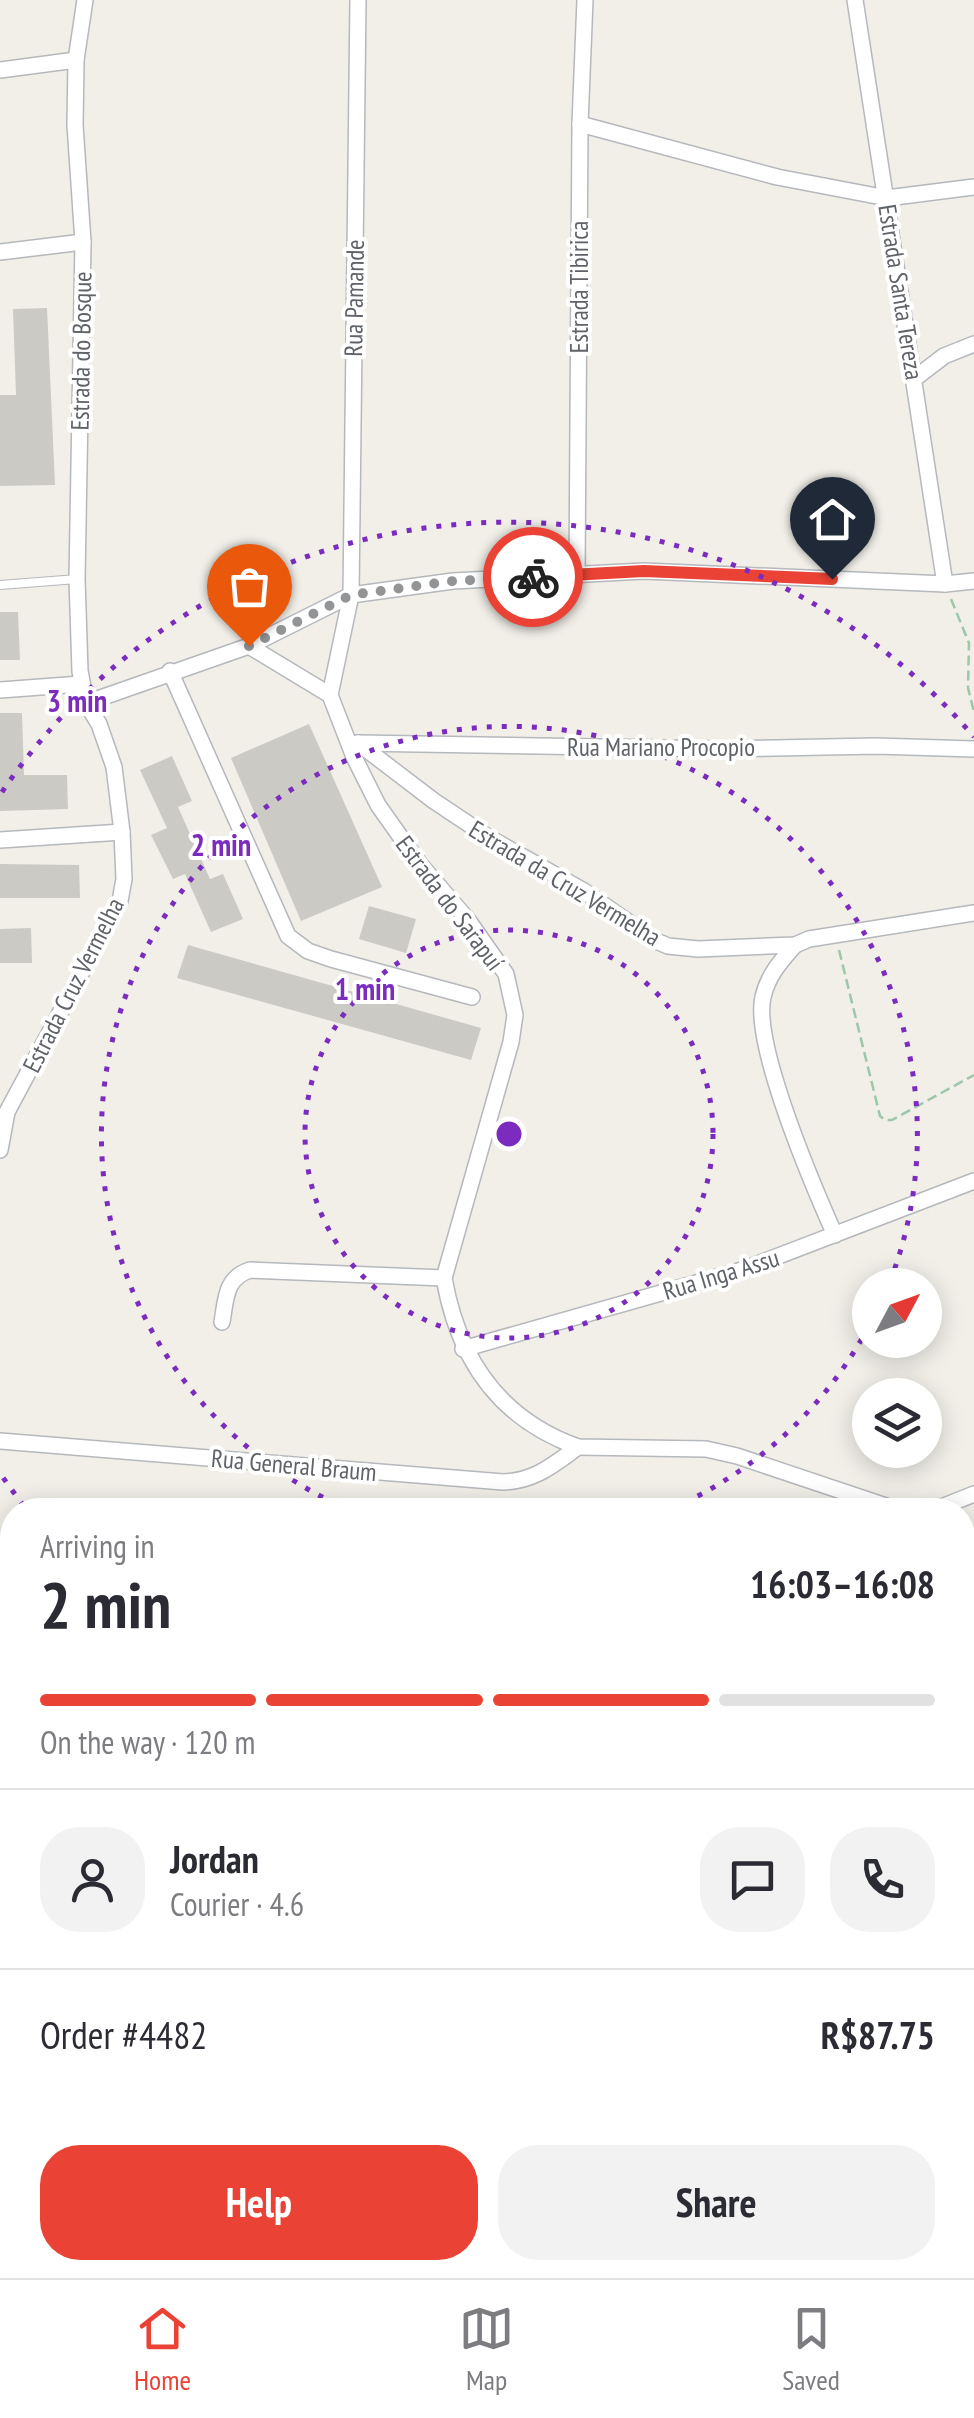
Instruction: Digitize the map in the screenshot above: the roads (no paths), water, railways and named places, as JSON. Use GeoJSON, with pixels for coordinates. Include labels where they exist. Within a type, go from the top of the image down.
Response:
{"type":"FeatureCollection","features":[{"type":"Feature","properties":{"kind":"street","name":"Estrada do Bosque"},"geometry":{"type":"LineString","coordinates":[[85,0],[76,60],[75,124],[83,242],[77,579],[80,684],[86,703]]}},
{"type":"Feature","properties":{"kind":"street","name":"Rua Pamande"},"geometry":{"type":"LineString","coordinates":[[351,595],[358,0]]}},
{"type":"Feature","properties":{"kind":"street","name":"Estrada Tibirica"},"geometry":{"type":"LineString","coordinates":[[577,574],[580,124],[586,0]]}},
{"type":"Feature","properties":{"kind":"street","name":"Estrada Santa Tereza"},"geometry":{"type":"LineString","coordinates":[[855,0],[945,584]]}},
{"type":"Feature","properties":{"kind":"street"},"geometry":{"type":"LineString","coordinates":[[0,70],[76,60]]}},
{"type":"Feature","properties":{"kind":"street"},"geometry":{"type":"LineString","coordinates":[[580,124],[777,178],[886,198],[974,187]]}},
{"type":"Feature","properties":{"kind":"street"},"geometry":{"type":"LineString","coordinates":[[0,252],[83,242]]}},
{"type":"Feature","properties":{"kind":"street"},"geometry":{"type":"LineString","coordinates":[[914,379],[944,356],[974,344]]}},
{"type":"Feature","properties":{"kind":"street"},"geometry":{"type":"LineString","coordinates":[[86,703],[249,646],[351,595],[453,581],[644,571],[945,584],[974,581]]}},
{"type":"Feature","properties":{"kind":"street"},"geometry":{"type":"LineString","coordinates":[[249,646],[330,695],[351,595]]}},
{"type":"Feature","properties":{"kind":"street"},"geometry":{"type":"LineString","coordinates":[[170,671],[288,936],[295,944],[320,955],[472,998]]}},
{"type":"Feature","properties":{"kind":"street"},"geometry":{"type":"LineString","coordinates":[[0,690],[80,684]]}},
{"type":"Feature","properties":{"kind":"street","name":"Estrada do Sarapuí"},"geometry":{"type":"LineString","coordinates":[[330,695],[378,805],[419,863],[494,954],[506,974],[512,997],[515,1015],[511,1042],[444,1278],[463,1349],[498,1395],[539,1430],[578,1446],[706,1449],[737,1456],[839,1498]]}},
{"type":"Feature","properties":{"kind":"street","name":"Estrada Cruz Vermelha"},"geometry":{"type":"LineString","coordinates":[[0,1150],[4,1111],[120,900],[124,879],[122,832],[114,767],[86,703]]}},
{"type":"Feature","properties":{"kind":"street","name":"Rua Mariano Procopio"},"geometry":{"type":"LineString","coordinates":[[353,743],[719,750],[876,746],[974,749]]}},
{"type":"Feature","properties":{"kind":"street","name":"Estrada da Cruz Vermelha"},"geometry":{"type":"LineString","coordinates":[[353,743],[474,828],[584,891],[668,946],[698,949],[795,944],[835,934],[974,913]]}},
{"type":"Feature","properties":{"kind":"street"},"geometry":{"type":"LineString","coordinates":[[0,840],[122,832]]}},
{"type":"Feature","properties":{"kind":"street"},"geometry":{"type":"LineString","coordinates":[[795,944],[767,982],[762,1018],[767,1047],[805,1167],[835,1236]]}},
{"type":"Feature","properties":{"kind":"street","name":"Rua Inga Assu"},"geometry":{"type":"LineString","coordinates":[[463,1349],[742,1270],[974,1181]]}},
{"type":"Feature","properties":{"kind":"street"},"geometry":{"type":"LineString","coordinates":[[222,1322],[229,1285],[235,1276],[250,1270],[444,1278]]}},
{"type":"Feature","properties":{"kind":"street","name":"Rua General Braum"},"geometry":{"type":"LineString","coordinates":[[0,1441],[504,1482],[526,1481],[578,1446]]}},
{"type":"Feature","properties":{"kind":"lane"},"geometry":{"type":"LineString","coordinates":[[0,585],[77,579]]}}]}
